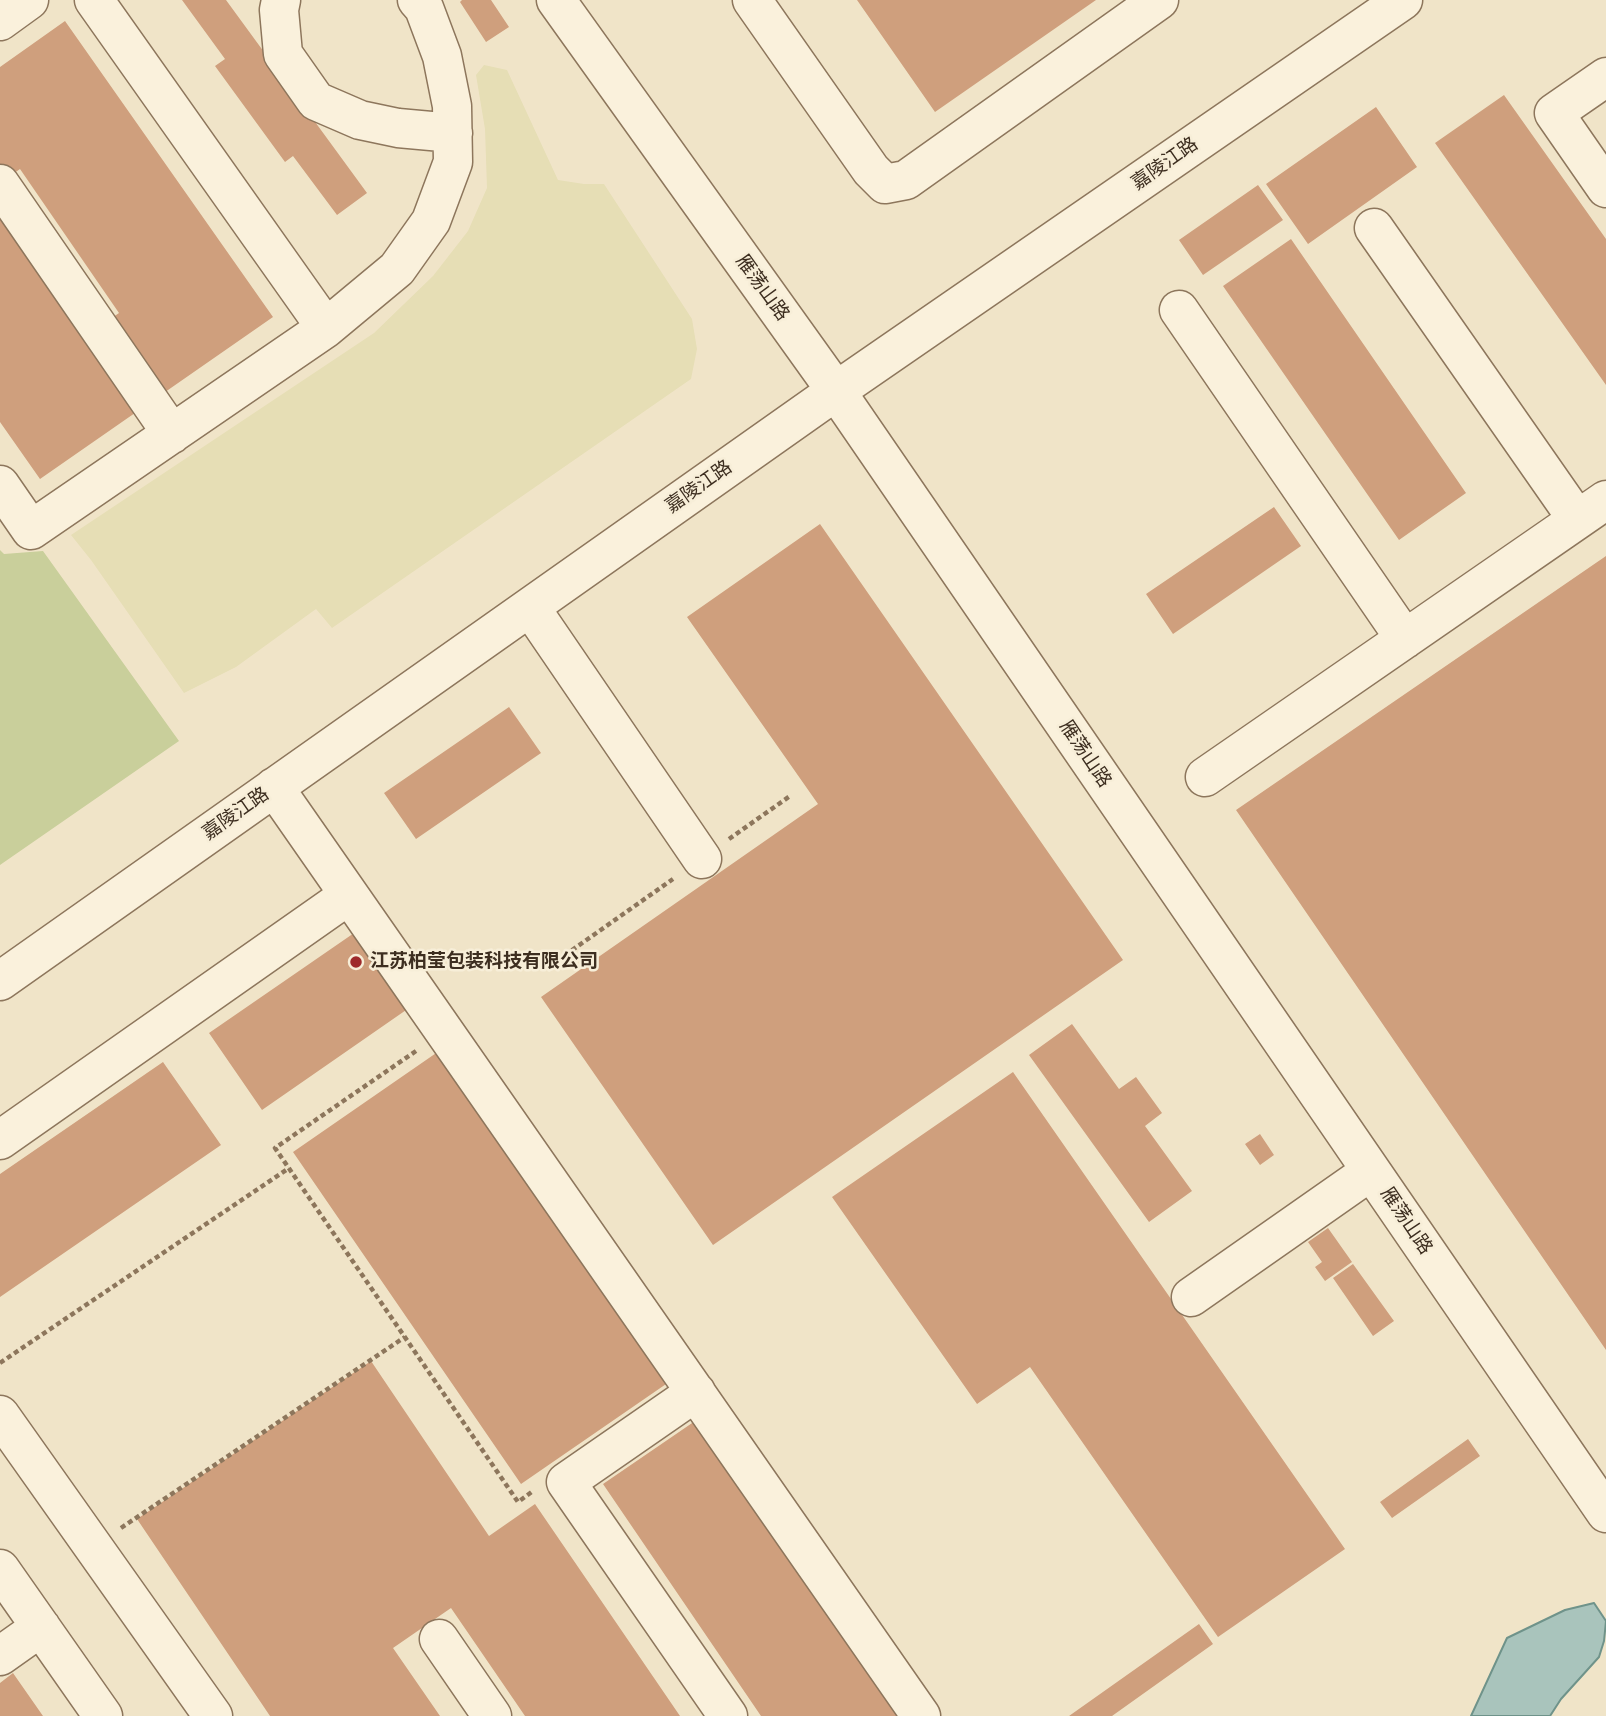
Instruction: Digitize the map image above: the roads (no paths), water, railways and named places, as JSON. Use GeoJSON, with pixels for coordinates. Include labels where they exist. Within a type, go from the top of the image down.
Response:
{"type":"FeatureCollection","features":[{"type":"Feature","properties":{"kind":"street"},"geometry":{"type":"LineString","coordinates":[[0,20],[29,0]]}},
{"type":"Feature","properties":{"kind":"street"},"geometry":{"type":"LineString","coordinates":[[94,0],[326,328]]}},
{"type":"Feature","properties":{"kind":"street"},"geometry":{"type":"LineString","coordinates":[[281,0],[279,10],[283,54],[316,101],[360,120],[398,128],[453,133]]}},
{"type":"Feature","properties":{"kind":"street","name":"雁荡山路"},"geometry":{"type":"LineString","coordinates":[[556,0],[836,391],[1606,1513]]}},
{"type":"Feature","properties":{"kind":"street"},"geometry":{"type":"LineString","coordinates":[[752,0],[871,170],[885,184],[906,180],[1158,0]]}},
{"type":"Feature","properties":{"kind":"street","name":"嘉陵江路"},"geometry":{"type":"LineString","coordinates":[[0,981],[836,391],[1404,0]]}},
{"type":"Feature","properties":{"kind":"street"},"geometry":{"type":"LineString","coordinates":[[0,485],[32,530],[326,328],[397,269],[431,220],[453,162],[452,106],[442,56],[426,3]]}},
{"type":"Feature","properties":{"kind":"street"},"geometry":{"type":"LineString","coordinates":[[1602,174],[1554,113],[1606,78]]}},
{"type":"Feature","properties":{"kind":"street"},"geometry":{"type":"LineString","coordinates":[[0,184],[172,434]]}},
{"type":"Feature","properties":{"kind":"street"},"geometry":{"type":"LineString","coordinates":[[1205,778],[1592,510],[1374,228]]}},
{"type":"Feature","properties":{"kind":"street"},"geometry":{"type":"LineString","coordinates":[[1179,310],[1405,639]]}},
{"type":"Feature","properties":{"kind":"street"},"geometry":{"type":"LineString","coordinates":[[530,607],[702,859]]}},
{"type":"Feature","properties":{"kind":"street"},"geometry":{"type":"LineString","coordinates":[[274,787],[921,1716]]}},
{"type":"Feature","properties":{"kind":"street"},"geometry":{"type":"LineString","coordinates":[[0,1140],[349,895]]}},
{"type":"Feature","properties":{"kind":"street"},"geometry":{"type":"LineString","coordinates":[[1191,1297],[1371,1171]]}},
{"type":"Feature","properties":{"kind":"street"},"geometry":{"type":"LineString","coordinates":[[696,1392],[566,1482],[728,1716]]}},
{"type":"Feature","properties":{"kind":"street"},"geometry":{"type":"LineString","coordinates":[[0,1415],[213,1716]]}},
{"type":"Feature","properties":{"kind":"street"},"geometry":{"type":"LineString","coordinates":[[0,1569],[103,1716]]}},
{"type":"Feature","properties":{"kind":"street"},"geometry":{"type":"LineString","coordinates":[[0,1656],[41,1627]]}},
{"type":"Feature","properties":{"kind":"street"},"geometry":{"type":"LineString","coordinates":[[439,1639],[492,1716]]}},
{"type":"Feature","properties":{"kind":"water"},"geometry":{"type":"Polygon","coordinates":[[[1594,1603],[1606,1621],[1599,1657],[1561,1699],[1550,1716],[1471,1716],[1507,1638],[1565,1610],[1594,1603]]]}},
{"type":"Feature","properties":{"kind":"place","name":"江苏柏莹包装科技有限公司"},"geometry":{"type":"Point","coordinates":[356,962]}}]}
